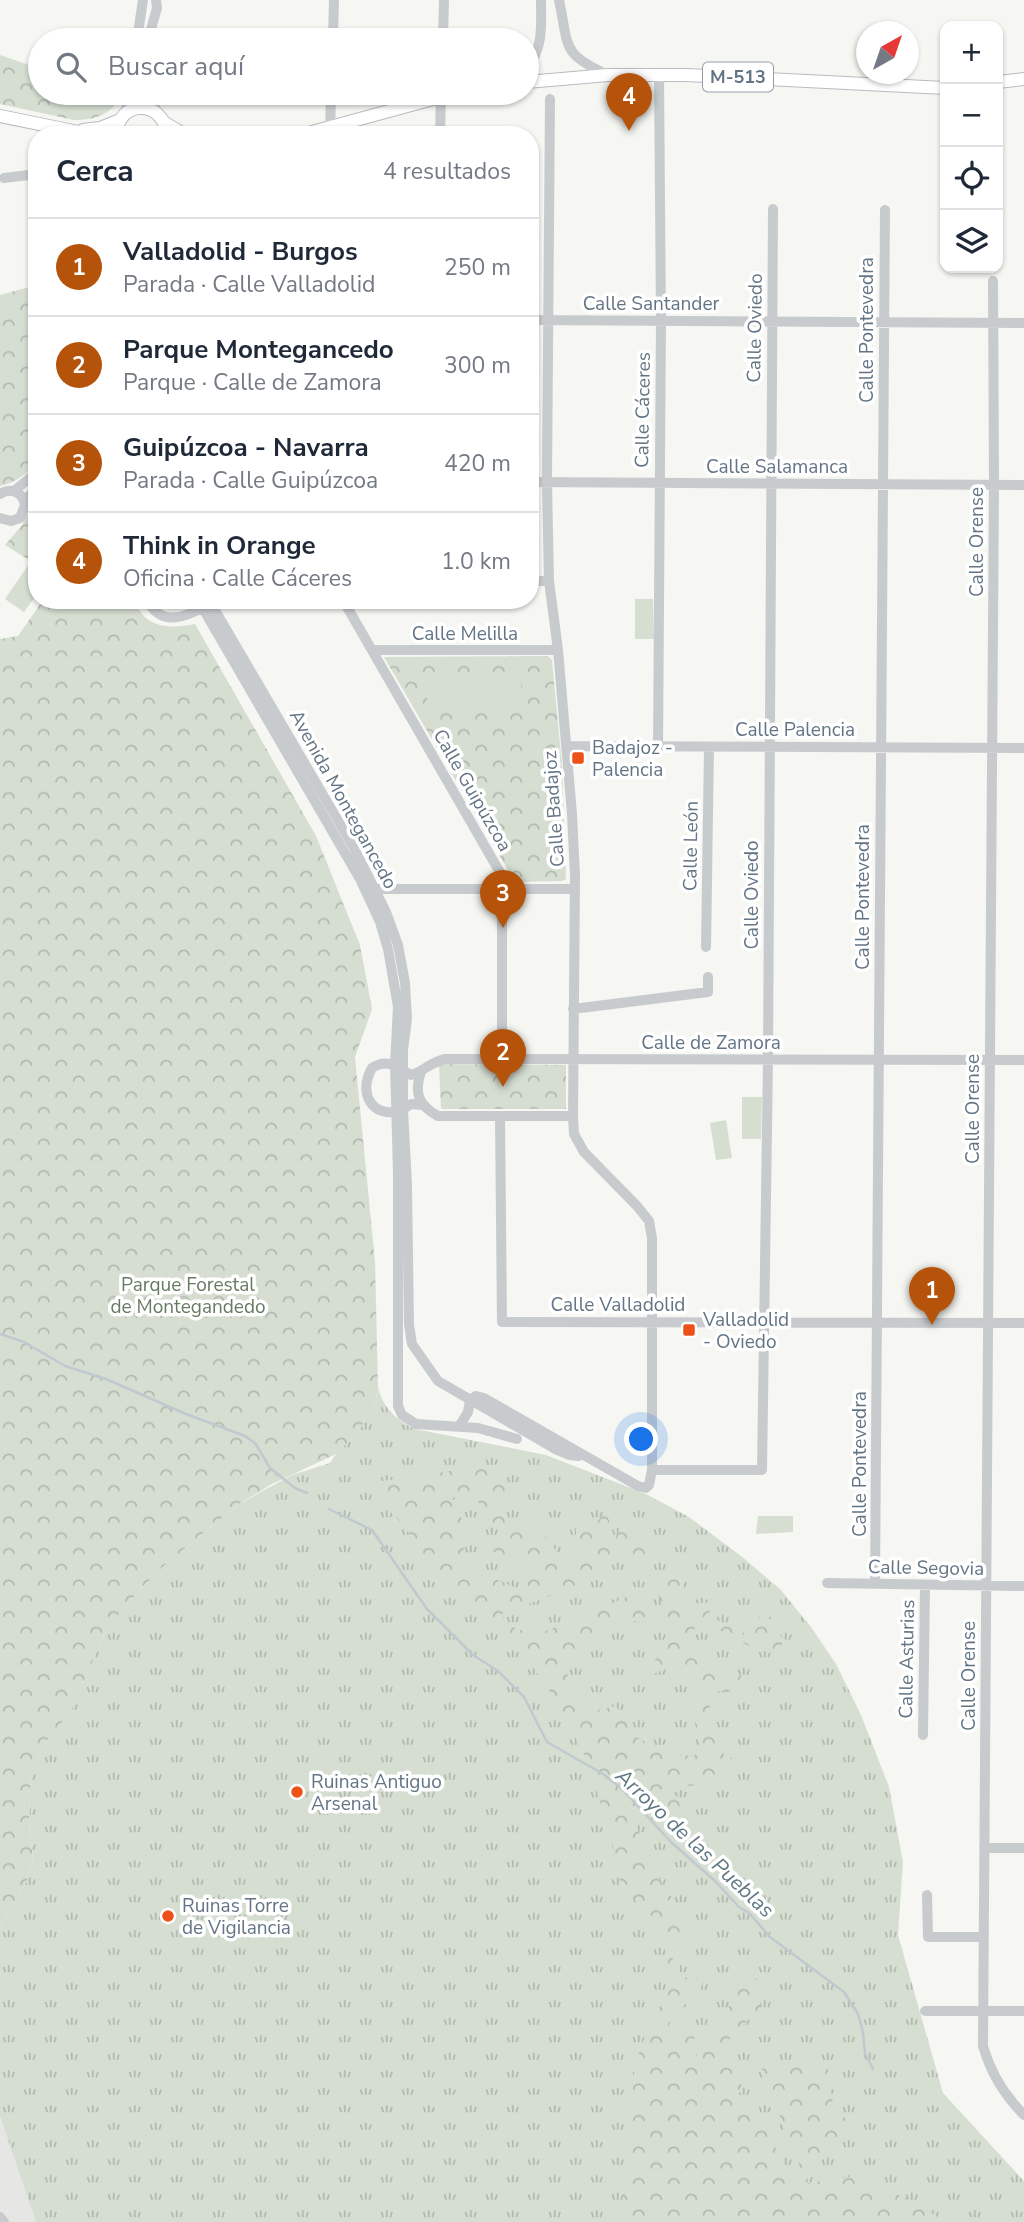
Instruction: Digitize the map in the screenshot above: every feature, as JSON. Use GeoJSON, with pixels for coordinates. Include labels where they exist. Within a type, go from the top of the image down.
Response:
{"type":"FeatureCollection","features":[{"type":"Feature","properties":{"kind":"main road","name":"M-513"},"geometry":{"type":"LineString","coordinates":[[539,81],[608,75],[659,75],[940,88]]}},
{"type":"Feature","properties":{"kind":"main road"},"geometry":{"type":"LineString","coordinates":[[1003,81],[1024,79]]}},
{"type":"Feature","properties":{"kind":"main road"},"geometry":{"type":"LineString","coordinates":[[345,126],[408,105]]}},
{"type":"Feature","properties":{"kind":"main road"},"geometry":{"type":"LineString","coordinates":[[104,126],[140,107],[150,109],[164,124]]}},
{"type":"Feature","properties":{"kind":"main road"},"geometry":{"type":"LineString","coordinates":[[0,116],[49,126]]}},
{"type":"Feature","properties":{"kind":"main road"},"geometry":{"type":"LineString","coordinates":[[119,126],[121,118]]}},
{"type":"Feature","properties":{"kind":"street"},"geometry":{"type":"LineString","coordinates":[[139,28],[144,0]]}},
{"type":"Feature","properties":{"kind":"street"},"geometry":{"type":"LineString","coordinates":[[151,28],[156,0]]}},
{"type":"Feature","properties":{"kind":"street"},"geometry":{"type":"LineString","coordinates":[[333,28],[334,0]]}},
{"type":"Feature","properties":{"kind":"street"},"geometry":{"type":"LineString","coordinates":[[443,28],[444,0]]}},
{"type":"Feature","properties":{"kind":"street"},"geometry":{"type":"LineString","coordinates":[[539,47],[541,0]]}},
{"type":"Feature","properties":{"kind":"street"},"geometry":{"type":"LineString","coordinates":[[559,0],[572,54],[584,65],[608,75]]}},
{"type":"Feature","properties":{"kind":"street","name":"Calle Cáceres"},"geometry":{"type":"LineString","coordinates":[[658,746],[661,321],[659,75]]}},
{"type":"Feature","properties":{"kind":"street","name":"Calle Badajoz"},"geometry":{"type":"LineString","coordinates":[[550,99],[547,482],[549,581],[558,650],[572,814],[574,1134],[584,1152],[649,1221],[652,1238],[652,1470],[648,1487]]}},
{"type":"Feature","properties":{"kind":"street"},"geometry":{"type":"LineString","coordinates":[[121,118],[127,105]]}},
{"type":"Feature","properties":{"kind":"street"},"geometry":{"type":"LineString","coordinates":[[155,105],[164,124]]}},
{"type":"Feature","properties":{"kind":"street"},"geometry":{"type":"LineString","coordinates":[[330,126],[331,105]]}},
{"type":"Feature","properties":{"kind":"street"},"geometry":{"type":"LineString","coordinates":[[440,126],[441,105]]}},
{"type":"Feature","properties":{"kind":"street"},"geometry":{"type":"LineString","coordinates":[[4,178],[28,175]]}},
{"type":"Feature","properties":{"kind":"street","name":"Calle Oviedo"},"geometry":{"type":"LineString","coordinates":[[652,1470],[762,1470],[766,1322],[773,209]]}},
{"type":"Feature","properties":{"kind":"street","name":"Calle Pontevedra"},"geometry":{"type":"LineString","coordinates":[[876,1584],[884,210]]}},
{"type":"Feature","properties":{"kind":"street","name":"Calle Orense"},"geometry":{"type":"LineString","coordinates":[[993,281],[994,484],[983,2046],[990,2071],[1012,2103],[1024,2115]]}},
{"type":"Feature","properties":{"kind":"street","name":"Calle Santander"},"geometry":{"type":"LineString","coordinates":[[539,320],[1024,323]]}},
{"type":"Feature","properties":{"kind":"street"},"geometry":{"type":"LineString","coordinates":[[14,491],[28,479]]}},
{"type":"Feature","properties":{"kind":"street","name":"Calle Salamanca"},"geometry":{"type":"LineString","coordinates":[[539,482],[1024,485]]}},
{"type":"Feature","properties":{"kind":"street"},"geometry":{"type":"LineString","coordinates":[[0,494],[8,490],[14,491],[22,496],[25,504]]}},
{"type":"Feature","properties":{"kind":"street"},"geometry":{"type":"LineString","coordinates":[[2,521],[20,517],[28,500]]}},
{"type":"Feature","properties":{"kind":"street"},"geometry":{"type":"LineString","coordinates":[[539,581],[549,581]]}},
{"type":"Feature","properties":{"kind":"street"},"geometry":{"type":"LineString","coordinates":[[152,609],[169,618],[187,615],[196,609]]}},
{"type":"Feature","properties":{"kind":"street","name":"Avenida Montegancedo"},"geometry":{"type":"LineString","coordinates":[[211,609],[354,848],[375,889],[398,945],[405,982],[407,1019],[399,1068]]}},
{"type":"Feature","properties":{"kind":"street","name":"Avenida Montegancedo"},"geometry":{"type":"LineString","coordinates":[[211,609],[360,879],[380,922],[394,978],[399,1068],[398,1406],[402,1415],[416,1424],[460,1425],[492,1431],[517,1440]]}},
{"type":"Feature","properties":{"kind":"street","name":"Calle Guipúzcoa"},"geometry":{"type":"LineString","coordinates":[[348,609],[502,876],[502,1059]]}},
{"type":"Feature","properties":{"kind":"street","name":"Calle Melilla"},"geometry":{"type":"LineString","coordinates":[[372,650],[558,650]]}},
{"type":"Feature","properties":{"kind":"street","name":"Calle Palencia"},"geometry":{"type":"LineString","coordinates":[[566,746],[1024,748]]}},
{"type":"Feature","properties":{"kind":"street","name":"Calle León"},"geometry":{"type":"LineString","coordinates":[[706,947],[709,747]]}},
{"type":"Feature","properties":{"kind":"street"},"geometry":{"type":"LineString","coordinates":[[375,889],[574,889]]}},
{"type":"Feature","properties":{"kind":"street"},"geometry":{"type":"LineString","coordinates":[[573,1009],[708,992],[708,977]]}},
{"type":"Feature","properties":{"kind":"street","name":"Calle de Zamora"},"geometry":{"type":"LineString","coordinates":[[399,1068],[411,1075],[445,1059],[1024,1060]]}},
{"type":"Feature","properties":{"kind":"street"},"geometry":{"type":"LineString","coordinates":[[399,1068],[382,1063],[372,1068],[366,1086],[371,1105],[382,1111],[399,1111],[411,1104],[422,1105],[442,1116],[573,1116]]}},
{"type":"Feature","properties":{"kind":"street"},"geometry":{"type":"LineString","coordinates":[[421,1072],[416,1092],[422,1105]]}},
{"type":"Feature","properties":{"kind":"street","name":"Avenida Montegancedo"},"geometry":{"type":"LineString","coordinates":[[399,1111],[407,1184],[409,1325],[412,1344],[417,1354],[438,1381],[470,1400],[476,1396],[484,1398],[638,1486],[648,1487]]}},
{"type":"Feature","properties":{"kind":"street","name":"Calle Valladolid"},"geometry":{"type":"LineString","coordinates":[[500,1117],[502,1322],[1024,1323]]}},
{"type":"Feature","properties":{"kind":"street"},"geometry":{"type":"LineString","coordinates":[[397,1352],[410,1351],[417,1354]]}},
{"type":"Feature","properties":{"kind":"street"},"geometry":{"type":"LineString","coordinates":[[460,1425],[468,1412],[470,1400]]}},
{"type":"Feature","properties":{"kind":"street","name":"Calle Segovia"},"geometry":{"type":"LineString","coordinates":[[827,1583],[1024,1586]]}},
{"type":"Feature","properties":{"kind":"street","name":"Calle Asturias"},"geometry":{"type":"LineString","coordinates":[[923,1735],[925,1585]]}},
{"type":"Feature","properties":{"kind":"street"},"geometry":{"type":"LineString","coordinates":[[984,1848],[1024,1848]]}},
{"type":"Feature","properties":{"kind":"street"},"geometry":{"type":"LineString","coordinates":[[927,1895],[928,1937],[982,1937]]}},
{"type":"Feature","properties":{"kind":"street"},"geometry":{"type":"LineString","coordinates":[[925,2011],[1024,2011]]}},
{"type":"Feature","properties":{"kind":"street"},"geometry":{"type":"LineString","coordinates":[[0,2217],[4,2222]]}},
{"type":"Feature","properties":{"kind":"shaded area"},"geometry":{"type":"Polygon","coordinates":[[[0,2113],[14,2152],[36,2222],[0,2222],[0,2113]]]}},
{"type":"Feature","properties":{"kind":"green space"},"geometry":{"type":"Polygon","coordinates":[[[0,55],[28,64],[28,105],[115,105],[97,117],[74,120],[0,104],[0,55]]]}},
{"type":"Feature","properties":{"kind":"green space"},"geometry":{"type":"Polygon","coordinates":[[[28,287],[28,471],[11,483],[0,486],[0,295],[28,287]]]}},
{"type":"Feature","properties":{"kind":"green space"},"geometry":{"type":"Polygon","coordinates":[[[28,513],[28,559],[5,545],[22,525],[28,513]]]}},
{"type":"Feature","properties":{"kind":"green space"},"geometry":{"type":"Polygon","coordinates":[[[28,565],[28,606],[24,612],[5,599],[28,565]]]}},
{"type":"Feature","properties":{"kind":"green space"},"geometry":{"type":"Polygon","coordinates":[[[635,599],[653,599],[654,639],[635,639],[635,599]]]}},
{"type":"Feature","properties":{"kind":"green space","name":"Parque Forestal de Montegandedo"},"geometry":{"type":"Polygon","coordinates":[[[37,609],[139,609],[151,622],[159,625],[195,624],[316,836],[360,945],[372,1009],[355,1057],[375,1262],[378,1387],[376,1400],[358,1432],[336,1454],[272,1484],[239,1504],[159,1570],[121,1611],[103,1637],[69,1715],[50,1735],[31,1771],[29,1822],[33,1858],[27,1881],[0,1926],[0,639],[18,636],[37,609]]]}},
{"type":"Feature","properties":{"kind":"green space"},"geometry":{"type":"Polygon","coordinates":[[[548,656],[552,660],[562,766],[566,879],[515,882],[384,657],[548,656]]]}},
{"type":"Feature","properties":{"kind":"green space"},"geometry":{"type":"Polygon","coordinates":[[[428,676],[521,677],[522,705],[427,706],[428,676]]]}},
{"type":"Feature","properties":{"kind":"green space"},"geometry":{"type":"Polygon","coordinates":[[[439,1064],[566,1065],[566,1109],[441,1109],[439,1064]]]}},
{"type":"Feature","properties":{"kind":"green space"},"geometry":{"type":"Polygon","coordinates":[[[742,1097],[762,1097],[761,1139],[742,1139],[742,1097]]]}},
{"type":"Feature","properties":{"kind":"green space"},"geometry":{"type":"Polygon","coordinates":[[[726,1120],[732,1158],[716,1160],[710,1123],[726,1120]]]}},
{"type":"Feature","properties":{"kind":"green space"},"geometry":{"type":"Polygon","coordinates":[[[378,1387],[391,1412],[415,1429],[546,1455],[646,1494],[689,1517],[780,1589],[811,1627],[836,1664],[861,1715],[889,1787],[903,1862],[898,1935],[943,2093],[1024,2181],[1024,2222],[36,2222],[0,2116],[0,1926],[27,1881],[33,1858],[29,1822],[31,1771],[50,1735],[69,1714],[103,1637],[121,1611],[159,1570],[239,1504],[292,1475],[330,1463],[358,1432],[376,1400],[378,1387]]]}},
{"type":"Feature","properties":{"kind":"green space"},"geometry":{"type":"Polygon","coordinates":[[[493,1465],[504,1481],[508,1527],[477,1527],[479,1493],[452,1498],[466,1527],[462,1566],[529,1593],[524,1564],[487,1549],[533,1520],[566,1564],[578,1558],[574,1507],[589,1531],[606,1512],[615,1539],[623,1522],[648,1540],[654,1548],[641,1559],[620,1552],[606,1575],[501,1614],[517,1630],[546,1631],[634,1594],[664,1610],[653,1582],[670,1564],[684,1579],[682,1605],[711,1602],[709,1615],[743,1635],[765,1612],[785,1642],[770,1653],[749,1646],[696,1617],[692,1654],[742,1676],[744,1692],[716,1691],[693,1683],[676,1665],[648,1676],[669,1628],[635,1621],[586,1638],[591,1650],[559,1659],[588,1712],[616,1706],[635,1736],[668,1756],[702,1755],[691,1705],[707,1697],[724,1755],[739,1761],[714,1783],[654,1790],[694,1801],[680,1831],[632,1812],[651,1866],[679,1908],[689,1941],[679,1942],[621,1887],[613,1847],[588,1762],[558,1704],[527,1658],[431,1563],[397,1518],[361,1484],[493,1465]]]}},
{"type":"Feature","properties":{"kind":"green space"},"geometry":{"type":"Polygon","coordinates":[[[758,1516],[793,1516],[793,1532],[756,1534],[758,1516]]]}},
{"type":"Feature","properties":{"kind":"green space"},"geometry":{"type":"Polygon","coordinates":[[[664,1943],[683,1977],[703,1980],[700,1992],[676,2012],[663,2036],[694,2024],[695,2057],[714,2037],[725,2010],[736,2000],[740,1972],[757,1979],[761,2009],[730,2036],[729,2049],[742,2087],[735,2103],[759,2113],[792,2182],[803,2174],[761,2069],[799,2060],[816,2072],[828,2069],[834,2111],[850,2121],[803,2184],[854,2176],[913,2201],[945,2222],[616,2222],[629,2167],[633,2086],[638,2057],[652,2022],[671,1988],[664,1943]]]}},
{"type":"Feature","properties":{"kind":"waterway","name":"Arroyo de las Pueblas"},"geometry":{"type":"LineString","coordinates":[[0,1334],[24,1342],[65,1366],[106,1379],[245,1436],[255,1443],[270,1468],[295,1488],[307,1493]]}},
{"type":"Feature","properties":{"kind":"waterway","name":"Arroyo de las Pueblas"},"geometry":{"type":"LineString","coordinates":[[329,1509],[372,1530],[427,1609],[473,1655],[498,1671],[524,1697],[547,1742],[603,1774],[622,1789],[671,1842],[715,1881],[739,1907],[749,1913],[770,1937],[844,1992],[858,2014],[865,2053],[873,2069]]}},
{"type":"Feature","properties":{"kind":"place","name":"Think in Orange"},"geometry":{"type":"Point","coordinates":[629,131]}},
{"type":"Feature","properties":{"kind":"place","name":"Badajoz - Palencia"},"geometry":{"type":"Point","coordinates":[578,758]}},
{"type":"Feature","properties":{"kind":"place","name":"Guipúzcoa - Navarra"},"geometry":{"type":"Point","coordinates":[503,928]}},
{"type":"Feature","properties":{"kind":"place","name":"Parque Montegancedo"},"geometry":{"type":"Point","coordinates":[503,1087]}},
{"type":"Feature","properties":{"kind":"place","name":"Valladolid - Burgos"},"geometry":{"type":"Point","coordinates":[932,1325]}},
{"type":"Feature","properties":{"kind":"place","name":"Valladolid - Oviedo"},"geometry":{"type":"Point","coordinates":[689,1330]}},
{"type":"Feature","properties":{"kind":"place","name":"Ruinas Antiguo Arsenal"},"geometry":{"type":"Point","coordinates":[297,1792]}},
{"type":"Feature","properties":{"kind":"place","name":"Ruinas Torre de Vigilancia"},"geometry":{"type":"Point","coordinates":[168,1916]}}]}
